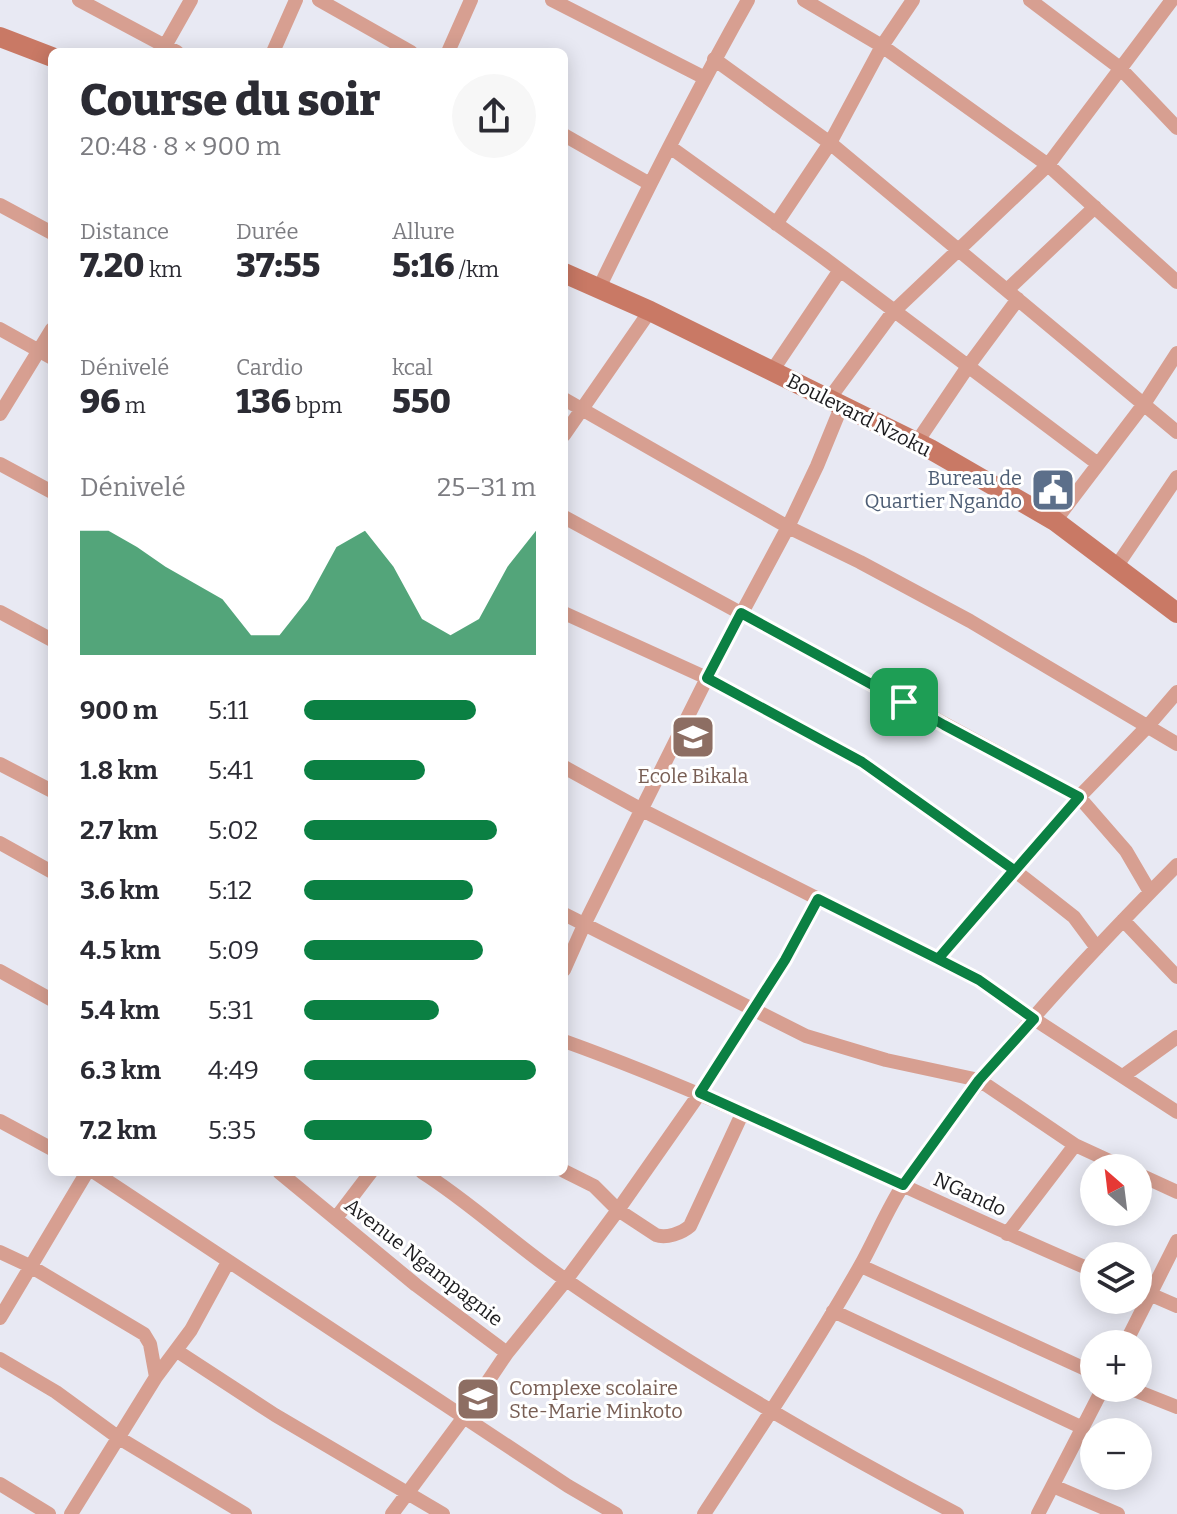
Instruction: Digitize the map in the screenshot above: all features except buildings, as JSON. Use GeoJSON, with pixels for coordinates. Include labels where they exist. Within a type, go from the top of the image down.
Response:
{"type":"FeatureCollection","features":[{"type":"Feature","properties":{"kind":"street"},"geometry":{"type":"LineString","coordinates":[[79,0],[164,48]]}},
{"type":"Feature","properties":{"kind":"street"},"geometry":{"type":"LineString","coordinates":[[169,48],[191,0]]}},
{"type":"Feature","properties":{"kind":"street"},"geometry":{"type":"LineString","coordinates":[[275,48],[296,0]]}},
{"type":"Feature","properties":{"kind":"street"},"geometry":{"type":"LineString","coordinates":[[319,0],[404,48]]}},
{"type":"Feature","properties":{"kind":"street"},"geometry":{"type":"LineString","coordinates":[[450,48],[471,0]]}},
{"type":"Feature","properties":{"kind":"street"},"geometry":{"type":"LineString","coordinates":[[552,0],[705,78]]}},
{"type":"Feature","properties":{"kind":"street"},"geometry":{"type":"LineString","coordinates":[[599,288],[714,59],[748,0]]}},
{"type":"Feature","properties":{"kind":"street"},"geometry":{"type":"LineString","coordinates":[[804,0],[882,46],[1048,165],[1177,282]]}},
{"type":"Feature","properties":{"kind":"street"},"geometry":{"type":"LineString","coordinates":[[776,224],[830,143],[882,46],[913,0]]}},
{"type":"Feature","properties":{"kind":"street"},"geometry":{"type":"LineString","coordinates":[[1030,0],[1120,68],[1177,128]]}},
{"type":"Feature","properties":{"kind":"street"},"geometry":{"type":"LineString","coordinates":[[568,961],[707,678],[788,527],[817,466],[836,402],[893,312],[1048,165],[1172,0]]}},
{"type":"Feature","properties":{"kind":"street"},"geometry":{"type":"LineString","coordinates":[[0,37],[48,55]]}},
{"type":"Feature","properties":{"kind":"street"},"geometry":{"type":"LineString","coordinates":[[714,59],[830,143],[1177,432]]}},
{"type":"Feature","properties":{"kind":"street"},"geometry":{"type":"LineString","coordinates":[[568,137],[650,184]]}},
{"type":"Feature","properties":{"kind":"street"},"geometry":{"type":"LineString","coordinates":[[670,147],[969,365],[1098,464]]}},
{"type":"Feature","properties":{"kind":"street"},"geometry":{"type":"LineString","coordinates":[[0,205],[48,231]]}},
{"type":"Feature","properties":{"kind":"street"},"geometry":{"type":"LineString","coordinates":[[917,442],[1012,295],[1095,207]]}},
{"type":"Feature","properties":{"kind":"street"},"geometry":{"type":"LineString","coordinates":[[772,371],[840,270]]}},
{"type":"Feature","properties":{"kind":"street","name":"Boulevard Nzoku"},"geometry":{"type":"LineString","coordinates":[[568,275],[650,311],[917,442],[1055,521],[1177,613]]}},
{"type":"Feature","properties":{"kind":"street"},"geometry":{"type":"LineString","coordinates":[[568,429],[650,311]]}},
{"type":"Feature","properties":{"kind":"street"},"geometry":{"type":"LineString","coordinates":[[0,329],[45,355],[0,414]]}},
{"type":"Feature","properties":{"kind":"street"},"geometry":{"type":"LineString","coordinates":[[1055,521],[1144,404],[1177,353]]}},
{"type":"Feature","properties":{"kind":"street"},"geometry":{"type":"LineString","coordinates":[[568,401],[788,527],[970,621],[1177,744]]}},
{"type":"Feature","properties":{"kind":"street"},"geometry":{"type":"LineString","coordinates":[[0,464],[48,490]]}},
{"type":"Feature","properties":{"kind":"street"},"geometry":{"type":"LineString","coordinates":[[1116,567],[1177,477]]}},
{"type":"Feature","properties":{"kind":"street"},"geometry":{"type":"LineString","coordinates":[[568,519],[1079,797],[1126,851],[1150,892]]}},
{"type":"Feature","properties":{"kind":"street"},"geometry":{"type":"LineString","coordinates":[[0,612],[48,638]]}},
{"type":"Feature","properties":{"kind":"street"},"geometry":{"type":"LineString","coordinates":[[568,615],[707,678],[862,762],[1014,870],[1074,917],[1097,948]]}},
{"type":"Feature","properties":{"kind":"street"},"geometry":{"type":"LineString","coordinates":[[938,959],[1079,797],[1177,692]]}},
{"type":"Feature","properties":{"kind":"street"},"geometry":{"type":"LineString","coordinates":[[0,764],[48,789]]}},
{"type":"Feature","properties":{"kind":"street"},"geometry":{"type":"LineString","coordinates":[[568,769],[642,810],[979,980],[1177,1112]]}},
{"type":"Feature","properties":{"kind":"street"},"geometry":{"type":"LineString","coordinates":[[0,843],[48,870]]}},
{"type":"Feature","properties":{"kind":"street"},"geometry":{"type":"LineString","coordinates":[[704,1514],[861,1266],[903,1185],[979,1080],[1097,948],[1177,865]]}},
{"type":"Feature","properties":{"kind":"street"},"geometry":{"type":"LineString","coordinates":[[392,1514],[507,1353],[618,1210],[700,1093],[785,960],[818,899]]}},
{"type":"Feature","properties":{"kind":"street"},"geometry":{"type":"LineString","coordinates":[[568,916],[806,1036],[886,1060],[979,1080],[1075,1145],[1095,1154]]}},
{"type":"Feature","properties":{"kind":"street"},"geometry":{"type":"LineString","coordinates":[[1123,920],[1177,977]]}},
{"type":"Feature","properties":{"kind":"street"},"geometry":{"type":"LineString","coordinates":[[0,971],[48,998]]}},
{"type":"Feature","properties":{"kind":"street"},"geometry":{"type":"LineString","coordinates":[[1123,1076],[1177,1037]]}},
{"type":"Feature","properties":{"kind":"street","name":"NGando"},"geometry":{"type":"LineString","coordinates":[[568,1043],[700,1093],[1080,1265]]}},
{"type":"Feature","properties":{"kind":"street"},"geometry":{"type":"LineString","coordinates":[[568,1173],[594,1186],[618,1210],[660,1237],[667,1236],[687,1229],[742,1114]]}},
{"type":"Feature","properties":{"kind":"street"},"geometry":{"type":"LineString","coordinates":[[0,1121],[48,1147]]}},
{"type":"Feature","properties":{"kind":"street"},"geometry":{"type":"LineString","coordinates":[[1007,1234],[1075,1145]]}},
{"type":"Feature","properties":{"kind":"street"},"geometry":{"type":"LineString","coordinates":[[0,1318],[85,1176]]}},
{"type":"Feature","properties":{"kind":"street"},"geometry":{"type":"LineString","coordinates":[[100,1176],[568,1486],[616,1514]]}},
{"type":"Feature","properties":{"kind":"street","name":"Avenue Ngampagnie"},"geometry":{"type":"LineString","coordinates":[[284,1176],[416,1285],[507,1353]]}},
{"type":"Feature","properties":{"kind":"street"},"geometry":{"type":"LineString","coordinates":[[336,1218],[368,1176]]}},
{"type":"Feature","properties":{"kind":"street"},"geometry":{"type":"LineString","coordinates":[[428,1176],[566,1280],[638,1328],[771,1411],[957,1514]]}},
{"type":"Feature","properties":{"kind":"street"},"geometry":{"type":"LineString","coordinates":[[1152,1180],[1177,1192]]}},
{"type":"Feature","properties":{"kind":"street"},"geometry":{"type":"LineString","coordinates":[[1152,1278],[1177,1241]]}},
{"type":"Feature","properties":{"kind":"street"},"geometry":{"type":"LineString","coordinates":[[0,1252],[30,1266],[144,1334],[150,1344],[156,1377]]}},
{"type":"Feature","properties":{"kind":"street"},"geometry":{"type":"LineString","coordinates":[[71,1514],[156,1377],[191,1330],[228,1262]]}},
{"type":"Feature","properties":{"kind":"street"},"geometry":{"type":"LineString","coordinates":[[861,1266],[1080,1367]]}},
{"type":"Feature","properties":{"kind":"street"},"geometry":{"type":"LineString","coordinates":[[1152,1296],[1177,1306]]}},
{"type":"Feature","properties":{"kind":"street"},"geometry":{"type":"LineString","coordinates":[[833,1311],[1080,1427]]}},
{"type":"Feature","properties":{"kind":"street"},"geometry":{"type":"LineString","coordinates":[[177,1351],[275,1415],[443,1514]]}},
{"type":"Feature","properties":{"kind":"street"},"geometry":{"type":"LineString","coordinates":[[0,1359],[56,1392],[119,1438],[245,1514]]}},
{"type":"Feature","properties":{"kind":"street"},"geometry":{"type":"LineString","coordinates":[[1152,1397],[1177,1407]]}},
{"type":"Feature","properties":{"kind":"street"},"geometry":{"type":"LineString","coordinates":[[1038,1514],[1080,1434]]}},
{"type":"Feature","properties":{"kind":"street"},"geometry":{"type":"LineString","coordinates":[[0,1484],[49,1514]]}},
{"type":"Feature","properties":{"kind":"street"},"geometry":{"type":"LineString","coordinates":[[1053,1486],[1118,1514]]}},
{"type":"Feature","properties":{"kind":"place","name":"Bureau de Quartier Ngando"},"geometry":{"type":"Point","coordinates":[1053,490]}},
{"type":"Feature","properties":{"kind":"place","name":"Ecole Bikala"},"geometry":{"type":"Point","coordinates":[693,737]}},
{"type":"Feature","properties":{"kind":"place","name":"Complexe scolaire Ste-Marie Minkoto"},"geometry":{"type":"Point","coordinates":[478,1399]}},
{"type":"Feature","properties":{"kind":"route"},"geometry":{"type":"LineString","coordinates":[[904,702],[741,613],[707,678],[862,762],[1014,870],[938,959],[818,899],[785,960],[700,1093],[903,1185],[979,1080],[1034,1019],[979,980],[938,959],[1079,797],[904,702]]}}]}
